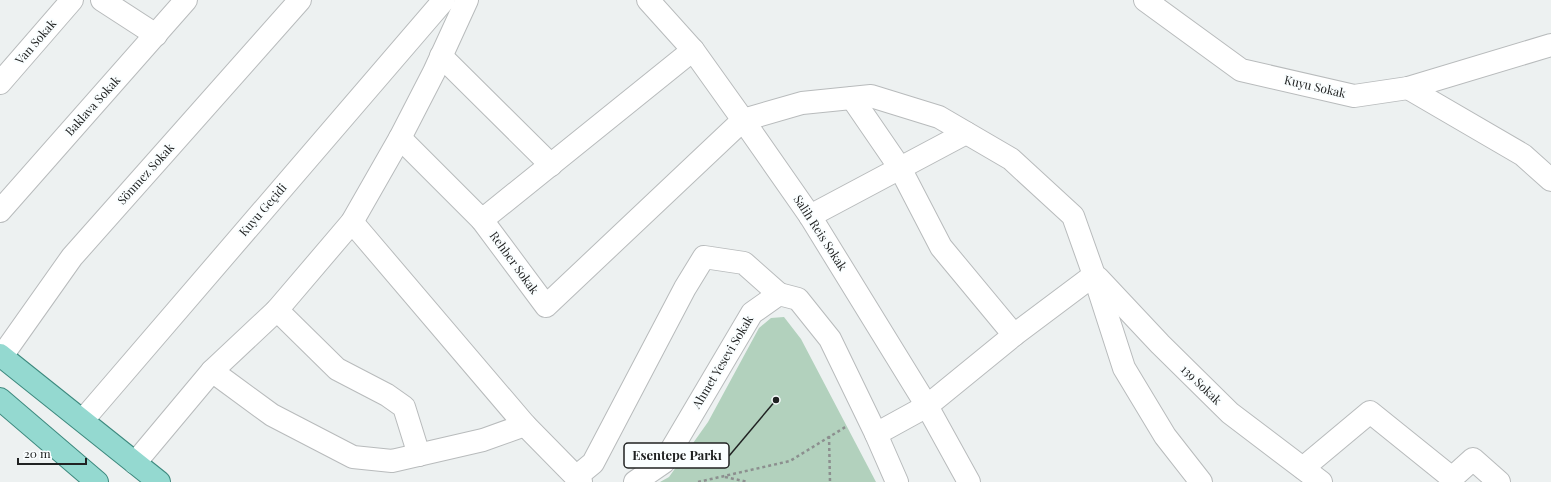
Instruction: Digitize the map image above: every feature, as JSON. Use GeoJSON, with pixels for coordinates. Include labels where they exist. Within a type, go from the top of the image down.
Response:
{"type":"FeatureCollection","features":[{"type":"Feature","properties":{"kind":"main road"},"geometry":{"type":"LineString","coordinates":[[1,356],[159,482]]}},
{"type":"Feature","properties":{"kind":"main road"},"geometry":{"type":"LineString","coordinates":[[0,399],[97,482]]}},
{"type":"Feature","properties":{"kind":"street","name":"Van Sokak"},"geometry":{"type":"LineString","coordinates":[[0,83],[72,0]]}},
{"type":"Feature","properties":{"kind":"street"},"geometry":{"type":"LineString","coordinates":[[102,0],[156,35]]}},
{"type":"Feature","properties":{"kind":"street","name":"Baklava Sokak"},"geometry":{"type":"LineString","coordinates":[[0,211],[186,0]]}},
{"type":"Feature","properties":{"kind":"street","name":"Sönmez Sokak"},"geometry":{"type":"LineString","coordinates":[[1,356],[72,257],[300,0]]}},
{"type":"Feature","properties":{"kind":"street","name":"Kuyu Geçidi"},"geometry":{"type":"LineString","coordinates":[[83,420],[444,0]]}},
{"type":"Feature","properties":{"kind":"street"},"geometry":{"type":"LineString","coordinates":[[135,463],[212,371],[277,310],[352,222],[400,138],[467,0]]}},
{"type":"Feature","properties":{"kind":"street","name":"Salih Reis Sokak"},"geometry":{"type":"LineString","coordinates":[[648,0],[693,50],[810,216],[927,406],[969,482]]}},
{"type":"Feature","properties":{"kind":"street","name":"Kuyu Sokak"},"geometry":{"type":"LineString","coordinates":[[1145,0],[1241,70],[1354,96],[1408,88],[1551,45]]}},
{"type":"Feature","properties":{"kind":"street"},"geometry":{"type":"LineString","coordinates":[[482,220],[693,50]]}},
{"type":"Feature","properties":{"kind":"street"},"geometry":{"type":"LineString","coordinates":[[441,56],[551,165]]}},
{"type":"Feature","properties":{"kind":"street"},"geometry":{"type":"LineString","coordinates":[[1408,88],[1523,155],[1551,180]]}},
{"type":"Feature","properties":{"kind":"street"},"geometry":{"type":"LineString","coordinates":[[743,120],[802,103],[871,96],[939,117],[1010,159],[1073,216],[1124,368],[1164,436],[1201,482]]}},
{"type":"Feature","properties":{"kind":"street"},"geometry":{"type":"LineString","coordinates":[[852,98],[900,168],[940,247],[1014,335]]}},
{"type":"Feature","properties":{"kind":"street","name":"Rehber Sokak"},"geometry":{"type":"LineString","coordinates":[[400,138],[482,220],[546,306],[743,120]]}},
{"type":"Feature","properties":{"kind":"street"},"geometry":{"type":"LineString","coordinates":[[810,216],[966,133]]}},
{"type":"Feature","properties":{"kind":"street"},"geometry":{"type":"LineString","coordinates":[[352,222],[525,425],[578,479],[592,462],[685,288],[704,257],[744,263],[779,294],[798,299],[830,339],[897,482]]}},
{"type":"Feature","properties":{"kind":"street"},"geometry":{"type":"LineString","coordinates":[[871,424],[927,406],[1014,335],[1094,275]]}},
{"type":"Feature","properties":{"kind":"street","name":"139 Sokak"},"geometry":{"type":"LineString","coordinates":[[1094,275],[1160,344],[1230,413],[1321,482]]}},
{"type":"Feature","properties":{"kind":"street","name":"Ahmet Yesevi Sokak"},"geometry":{"type":"LineString","coordinates":[[635,482],[664,462],[752,313],[779,294]]}},
{"type":"Feature","properties":{"kind":"street"},"geometry":{"type":"LineString","coordinates":[[277,310],[336,369],[387,395],[404,407],[419,455]]}},
{"type":"Feature","properties":{"kind":"street"},"geometry":{"type":"LineString","coordinates":[[212,371],[272,415],[353,457],[392,461],[482,440],[525,425]]}},
{"type":"Feature","properties":{"kind":"street"},"geometry":{"type":"LineString","coordinates":[[1303,468],[1370,412],[1452,478],[1473,459],[1499,482]]}},
{"type":"Feature","properties":{"kind":"path"},"geometry":{"type":"LineString","coordinates":[[698,482],[790,461],[830,435],[871,424]]}},
{"type":"Feature","properties":{"kind":"path"},"geometry":{"type":"LineString","coordinates":[[830,435],[830,482]]}},
{"type":"Feature","properties":{"kind":"path"},"geometry":{"type":"LineString","coordinates":[[722,476],[748,482]]}},
{"type":"Feature","properties":{"kind":"green space"},"geometry":{"type":"Polygon","coordinates":[[[784,317],[801,339],[876,482],[660,482],[669,477],[708,422],[759,328],[771,318],[784,317]]]}},
{"type":"Feature","properties":{"kind":"place","name":"Esentepe Parkı"},"geometry":{"type":"Point","coordinates":[776,400]}}]}
